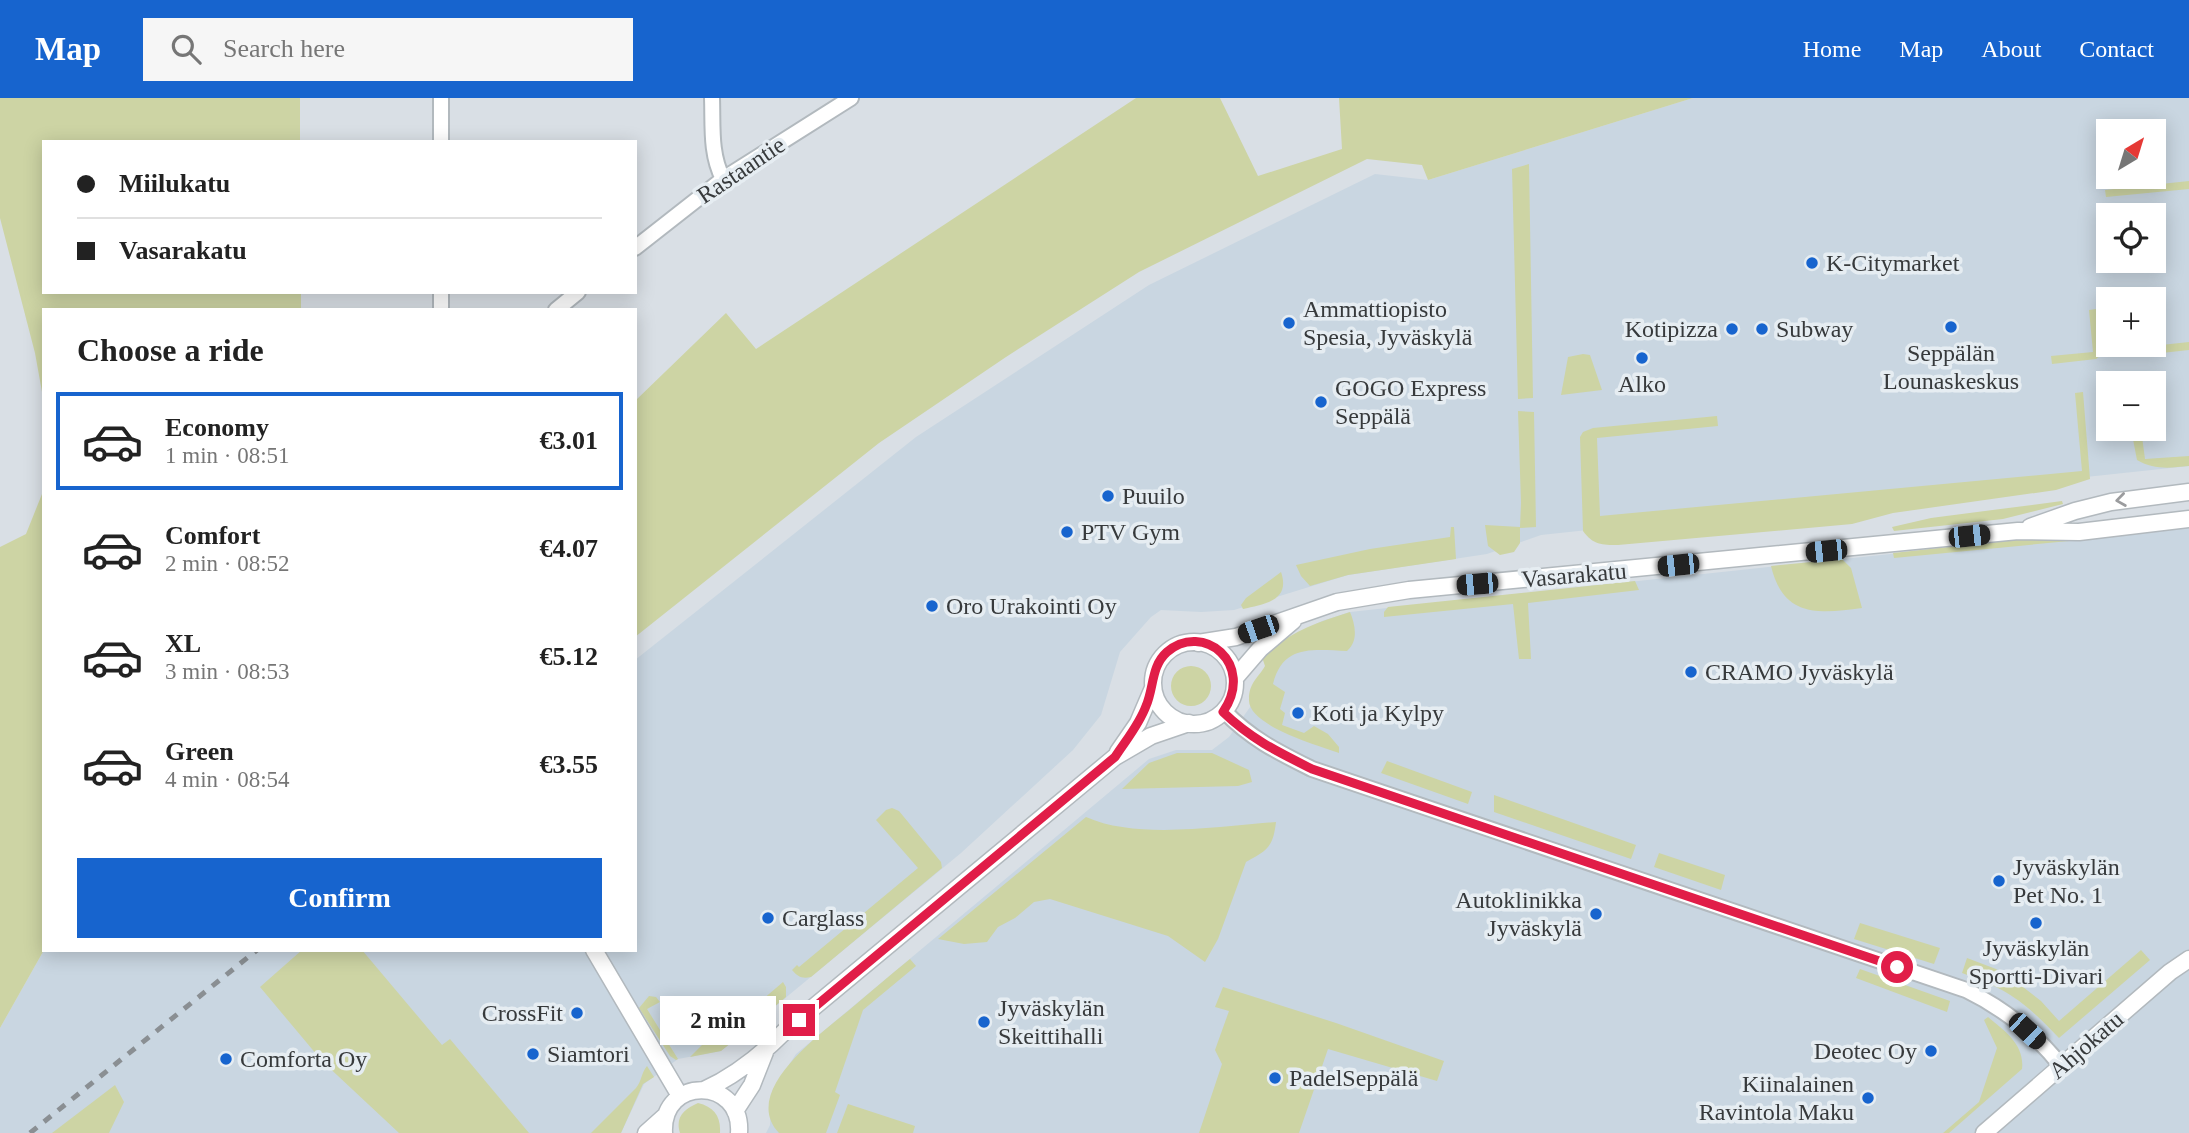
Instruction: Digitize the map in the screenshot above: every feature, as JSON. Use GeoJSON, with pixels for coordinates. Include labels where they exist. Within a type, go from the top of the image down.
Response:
{"type":"FeatureCollection","features":[{"type":"Feature","properties":{"kind":"street"},"geometry":{"type":"LineString","coordinates":[[441,98],[441,140]]}},
{"type":"Feature","properties":{"kind":"street"},"geometry":{"type":"LineString","coordinates":[[712,98],[713,148],[716,165],[723,179]]}},
{"type":"Feature","properties":{"kind":"street","name":"Rastaantie"},"geometry":{"type":"LineString","coordinates":[[637,246],[723,179],[851,98]]}},
{"type":"Feature","properties":{"kind":"street"},"geometry":{"type":"LineString","coordinates":[[558,308],[576,294]]}},
{"type":"Feature","properties":{"kind":"street","name":"Vasarakatu"},"geometry":{"type":"LineString","coordinates":[[2018,531],[2075,511],[2111,502],[2189,492]]}},
{"type":"Feature","properties":{"kind":"street","name":"Vasarakatu"},"geometry":{"type":"LineString","coordinates":[[1198,643],[1236,637],[1337,602],[1409,590],[2018,531],[2078,532],[2189,519]]}},
{"type":"Feature","properties":{"kind":"street","name":"Vasarakatu"},"geometry":{"type":"LineString","coordinates":[[1235,678],[1260,649],[1300,615]]}},
{"type":"Feature","properties":{"kind":"street"},"geometry":{"type":"LineString","coordinates":[[646,1133],[665,1116],[680,1096],[724,1081],[766,1050],[785,1031],[1115,757],[1151,736],[1189,723],[1208,721],[1223,712],[1231,700],[1235,678],[1229,661],[1219,650],[1187,642],[1178,645],[1163,657],[1153,677],[1153,688],[1161,708],[1168,715],[1189,723]]}},
{"type":"Feature","properties":{"kind":"street"},"geometry":{"type":"LineString","coordinates":[[1115,757],[1138,723],[1153,688]]}},
{"type":"Feature","properties":{"kind":"street"},"geometry":{"type":"LineString","coordinates":[[1223,712],[1261,743],[1312,769],[1966,990],[2009,1014],[2051,1053],[2061,1066]]}},
{"type":"Feature","properties":{"kind":"street"},"geometry":{"type":"LineString","coordinates":[[595,952],[680,1096]]}},
{"type":"Feature","properties":{"kind":"street","name":"Ahjokatu"},"geometry":{"type":"LineString","coordinates":[[1984,1133],[2170,972],[2189,959]]}},
{"type":"Feature","properties":{"kind":"street"},"geometry":{"type":"LineString","coordinates":[[737,1121],[766,1050]]}},
{"type":"Feature","properties":{"kind":"street"},"geometry":{"type":"LineString","coordinates":[[704,1090],[722,1096],[737,1121],[755,1133]]}},
{"type":"Feature","properties":{"kind":"street"},"geometry":{"type":"LineString","coordinates":[[664,1133],[665,1116]]}},
{"type":"Feature","properties":{"kind":"shaded area"},"geometry":{"type":"Polygon","coordinates":[[[1693,98],[2189,98],[2189,466],[1541,535],[1487,554],[1348,575],[1234,610],[1161,610],[1151,617],[1120,652],[1101,715],[1073,750],[961,853],[721,1051],[678,1059],[644,1084],[621,1133],[0,1133],[0,1028],[43,952],[637,952],[637,658],[916,437],[1149,285],[1375,174],[1428,180],[1693,98]]]}},
{"type":"Feature","properties":{"kind":"shaded area"},"geometry":{"type":"Polygon","coordinates":[[[2189,522],[2189,1133],[766,1133],[770,1125],[772,1091],[796,1054],[1149,759],[1176,750],[1212,750],[1229,737],[1255,700],[1257,683],[1278,643],[1322,621],[1350,612],[2189,522]]]}},
{"type":"Feature","properties":{"kind":"green space"},"geometry":{"type":"Polygon","coordinates":[[[0,98],[300,98],[300,140],[42,140],[42,294],[301,294],[301,308],[42,308],[42,392],[35,353],[0,218],[0,98]]]}},
{"type":"Feature","properties":{"kind":"green space"},"geometry":{"type":"Polygon","coordinates":[[[1136,98],[1220,98],[1258,176],[1342,149],[1339,98],[1693,98],[1428,180],[1422,165],[1367,159],[1139,272],[879,443],[637,635],[637,399],[726,313],[756,349],[1136,98]]]}},
{"type":"Feature","properties":{"kind":"green space"},"geometry":{"type":"Polygon","coordinates":[[[1529,164],[1533,398],[1518,399],[1512,169],[1529,164]]]}},
{"type":"Feature","properties":{"kind":"green space"},"geometry":{"type":"Polygon","coordinates":[[[2189,181],[2189,189],[2106,197],[2105,190],[2166,189],[2166,183],[2189,181]]]}},
{"type":"Feature","properties":{"kind":"green space"},"geometry":{"type":"Polygon","coordinates":[[[2096,309],[2096,357],[2099,357],[2052,364],[2051,356],[2093,352],[2089,310],[2096,309]]]}},
{"type":"Feature","properties":{"kind":"green space"},"geometry":{"type":"Polygon","coordinates":[[[2189,342],[2189,350],[2166,353],[2166,344],[2189,342]]]}},
{"type":"Feature","properties":{"kind":"green space"},"geometry":{"type":"Polygon","coordinates":[[[1590,355],[1602,390],[1561,395],[1568,357],[1590,355]]]}},
{"type":"Feature","properties":{"kind":"green space"},"geometry":{"type":"Polygon","coordinates":[[[2083,392],[2090,479],[2056,490],[1893,513],[1852,524],[1618,545],[1598,543],[1583,531],[1580,437],[1583,432],[1593,428],[1717,416],[1718,426],[1597,438],[1600,516],[2082,471],[2075,393],[2083,392]]]}},
{"type":"Feature","properties":{"kind":"green space"},"geometry":{"type":"Polygon","coordinates":[[[1518,411],[1534,412],[1536,527],[1520,528],[1520,543],[1514,552],[1500,555],[1488,546],[1485,525],[1520,527],[1518,411]]]}},
{"type":"Feature","properties":{"kind":"green space"},"geometry":{"type":"Polygon","coordinates":[[[2133,441],[2143,441],[2145,459],[2189,456],[2189,466],[2156,467],[2137,460],[2133,441]]]}},
{"type":"Feature","properties":{"kind":"green space"},"geometry":{"type":"Polygon","coordinates":[[[42,494],[43,952],[0,1028],[0,547],[26,534],[42,494]]]}},
{"type":"Feature","properties":{"kind":"green space"},"geometry":{"type":"Polygon","coordinates":[[[2062,501],[2063,504],[2003,519],[1894,531],[1892,527],[1931,518],[2062,501]]]}},
{"type":"Feature","properties":{"kind":"green space"},"geometry":{"type":"Polygon","coordinates":[[[1451,527],[1454,527],[1456,559],[1348,575],[1310,586],[1296,565],[1370,549],[1450,537],[1451,527]]]}},
{"type":"Feature","properties":{"kind":"green space"},"geometry":{"type":"Polygon","coordinates":[[[2068,534],[2069,541],[1894,558],[1893,553],[2068,534]]]}},
{"type":"Feature","properties":{"kind":"green space"},"geometry":{"type":"Polygon","coordinates":[[[1842,559],[1851,568],[1862,608],[1817,611],[1793,603],[1784,595],[1771,566],[1842,559]]]}},
{"type":"Feature","properties":{"kind":"green space"},"geometry":{"type":"Polygon","coordinates":[[[1281,572],[1282,589],[1274,600],[1243,609],[1241,605],[1246,598],[1281,572]]]}},
{"type":"Feature","properties":{"kind":"green space"},"geometry":{"type":"Polygon","coordinates":[[[1635,581],[1639,590],[1528,603],[1531,659],[1519,659],[1513,604],[1384,617],[1388,607],[1635,581]]]}},
{"type":"Feature","properties":{"kind":"green space"},"geometry":{"type":"Polygon","coordinates":[[[1350,612],[1355,637],[1347,651],[1311,650],[1292,656],[1284,662],[1273,684],[1285,692],[1280,709],[1285,713],[1282,725],[1304,733],[1314,726],[1328,734],[1339,747],[1339,753],[1285,733],[1259,718],[1251,709],[1249,693],[1265,666],[1262,657],[1303,629],[1350,612]]]}},
{"type":"Feature","properties":{"kind":"green space"},"geometry":{"type":"Polygon","coordinates":[[[1191,666],[1205,672],[1211,686],[1205,700],[1191,706],[1177,700],[1171,686],[1177,672],[1191,666]]]}},
{"type":"Feature","properties":{"kind":"green space"},"geometry":{"type":"Polygon","coordinates":[[[1177,753],[1212,753],[1249,770],[1252,782],[1238,786],[1122,789],[1149,763],[1177,753]]]}},
{"type":"Feature","properties":{"kind":"green space"},"geometry":{"type":"Polygon","coordinates":[[[1387,761],[1472,792],[1468,804],[1381,773],[1387,761]]]}},
{"type":"Feature","properties":{"kind":"green space"},"geometry":{"type":"Polygon","coordinates":[[[1494,795],[1636,845],[1631,859],[1494,812],[1494,795]]]}},
{"type":"Feature","properties":{"kind":"green space"},"geometry":{"type":"Polygon","coordinates":[[[892,808],[899,811],[941,862],[942,868],[811,977],[798,976],[792,970],[797,965],[799,967],[918,868],[876,820],[892,808]]]}},
{"type":"Feature","properties":{"kind":"green space"},"geometry":{"type":"Polygon","coordinates":[[[1086,817],[1107,824],[1154,830],[1276,822],[1268,847],[1246,862],[1218,939],[1205,962],[1168,936],[1050,899],[1034,902],[1015,918],[998,927],[987,942],[964,944],[938,939],[1086,817]]]}},
{"type":"Feature","properties":{"kind":"green space"},"geometry":{"type":"Polygon","coordinates":[[[1659,853],[1725,875],[1721,890],[1654,867],[1659,853]]]}},
{"type":"Feature","properties":{"kind":"green space"},"geometry":{"type":"Polygon","coordinates":[[[1860,923],[1940,948],[1934,964],[1854,939],[1860,923]]]}},
{"type":"Feature","properties":{"kind":"green space"},"geometry":{"type":"Polygon","coordinates":[[[2141,950],[2150,960],[2059,1038],[2015,998],[1962,973],[1967,958],[1996,969],[2041,1001],[2059,1021],[2141,950]]]}},
{"type":"Feature","properties":{"kind":"green space"},"geometry":{"type":"Polygon","coordinates":[[[300,952],[364,952],[442,1045],[450,1039],[529,1133],[399,1133],[322,1061],[260,987],[300,952]]]}},
{"type":"Feature","properties":{"kind":"green space"},"geometry":{"type":"Polygon","coordinates":[[[910,959],[916,966],[863,1010],[835,1092],[840,1095],[826,1133],[779,1133],[770,1117],[769,1100],[776,1082],[788,1065],[820,1034],[910,959]]]}},
{"type":"Feature","properties":{"kind":"green space"},"geometry":{"type":"Polygon","coordinates":[[[1860,969],[1950,1001],[1947,1012],[1856,978],[1860,969]]]}},
{"type":"Feature","properties":{"kind":"green space"},"geometry":{"type":"Polygon","coordinates":[[[783,982],[786,997],[755,1023],[748,1016],[749,1011],[783,982]]]}},
{"type":"Feature","properties":{"kind":"green space","name":"PadelSeppälä"},"geometry":{"type":"Polygon","coordinates":[[[1223,987],[1444,1061],[1437,1081],[1328,1049],[1299,1133],[1199,1133],[1222,1064],[1215,1050],[1229,1011],[1215,1007],[1223,987]]]}},
{"type":"Feature","properties":{"kind":"green space"},"geometry":{"type":"Polygon","coordinates":[[[649,996],[656,997],[660,1002],[647,1009],[678,1059],[676,1060],[670,1056],[639,1008],[649,996]]]}},
{"type":"Feature","properties":{"kind":"green space"},"geometry":{"type":"Polygon","coordinates":[[[1988,1017],[2007,1033],[2017,1046],[2022,1069],[1949,1133],[1943,1133],[1979,1102],[1997,1048],[1984,1020],[1988,1017]]]}},
{"type":"Feature","properties":{"kind":"green space"},"geometry":{"type":"Polygon","coordinates":[[[728,1023],[742,1034],[721,1051],[690,1057],[722,1025],[728,1023]]]}},
{"type":"Feature","properties":{"kind":"green space"},"geometry":{"type":"Polygon","coordinates":[[[647,1066],[654,1077],[643,1084],[621,1133],[591,1133],[636,1088],[647,1066]]]}},
{"type":"Feature","properties":{"kind":"green space"},"geometry":{"type":"Polygon","coordinates":[[[115,1085],[124,1102],[109,1133],[52,1133],[115,1085]]]}},
{"type":"Feature","properties":{"kind":"green space"},"geometry":{"type":"Polygon","coordinates":[[[698,1103],[715,1113],[720,1133],[680,1133],[679,1122],[682,1114],[698,1103]]]}},
{"type":"Feature","properties":{"kind":"green space"},"geometry":{"type":"Polygon","coordinates":[[[848,1104],[915,1126],[913,1133],[837,1133],[848,1104]]]}},
{"type":"Feature","properties":{"kind":"railway"},"geometry":{"type":"LineString","coordinates":[[30,1133],[255,952]]}},
{"type":"Feature","properties":{"kind":"place","name":"K-Citymarket"},"geometry":{"type":"Point","coordinates":[1812,263]}},
{"type":"Feature","properties":{"kind":"place","name":"Ammattiopisto Spesia, Jyväskylä"},"geometry":{"type":"Point","coordinates":[1289,323]}},
{"type":"Feature","properties":{"kind":"place","name":"Seppälän Lounaskeskus"},"geometry":{"type":"Point","coordinates":[1951,327]}},
{"type":"Feature","properties":{"kind":"place","name":"Kotipizza"},"geometry":{"type":"Point","coordinates":[1732,329]}},
{"type":"Feature","properties":{"kind":"place","name":"Subway"},"geometry":{"type":"Point","coordinates":[1762,329]}},
{"type":"Feature","properties":{"kind":"place","name":"Alko"},"geometry":{"type":"Point","coordinates":[1642,358]}},
{"type":"Feature","properties":{"kind":"place","name":"GOGO Express Seppälä"},"geometry":{"type":"Point","coordinates":[1321,402]}},
{"type":"Feature","properties":{"kind":"place","name":"Puuilo"},"geometry":{"type":"Point","coordinates":[1108,496]}},
{"type":"Feature","properties":{"kind":"place","name":"PTV Gym"},"geometry":{"type":"Point","coordinates":[1067,532]}},
{"type":"Feature","properties":{"kind":"place","name":"Oro Urakointi Oy"},"geometry":{"type":"Point","coordinates":[932,606]}},
{"type":"Feature","properties":{"kind":"place","name":"CRAMO Jyväskylä"},"geometry":{"type":"Point","coordinates":[1691,672]}},
{"type":"Feature","properties":{"kind":"place","name":"Koti ja Kylpy"},"geometry":{"type":"Point","coordinates":[1298,713]}},
{"type":"Feature","properties":{"kind":"place","name":"Jyväskylän Pet No. 1"},"geometry":{"type":"Point","coordinates":[1999,881]}},
{"type":"Feature","properties":{"kind":"place","name":"Autoklinikka Jyväskylä"},"geometry":{"type":"Point","coordinates":[1596,914]}},
{"type":"Feature","properties":{"kind":"place","name":"Carglass"},"geometry":{"type":"Point","coordinates":[768,918]}},
{"type":"Feature","properties":{"kind":"place","name":"Jyväskylän Sportti-Divari"},"geometry":{"type":"Point","coordinates":[2036,923]}},
{"type":"Feature","properties":{"kind":"place","name":"CrossFit"},"geometry":{"type":"Point","coordinates":[577,1013]}},
{"type":"Feature","properties":{"kind":"place","name":"Jyväskylän Skeittihalli"},"geometry":{"type":"Point","coordinates":[984,1022]}},
{"type":"Feature","properties":{"kind":"place","name":"Deotec Oy"},"geometry":{"type":"Point","coordinates":[1931,1051]}},
{"type":"Feature","properties":{"kind":"place","name":"Siamtori"},"geometry":{"type":"Point","coordinates":[533,1054]}},
{"type":"Feature","properties":{"kind":"place","name":"Comforta Oy"},"geometry":{"type":"Point","coordinates":[226,1059]}},
{"type":"Feature","properties":{"kind":"place","name":"PadelSeppälä"},"geometry":{"type":"Point","coordinates":[1275,1078]}},
{"type":"Feature","properties":{"kind":"place","name":"Kiinalainen Ravintola Maku"},"geometry":{"type":"Point","coordinates":[1868,1098]}},
{"type":"Feature","properties":{"kind":"route"},"geometry":{"type":"LineString","coordinates":[[799,1020],[1115,757],[1147,706],[1157,666],[1170,650],[1187,642],[1208,645],[1219,650],[1229,661],[1235,678],[1234,688],[1231,700],[1223,712],[1261,743],[1312,769],[1897,967]]}}]}
